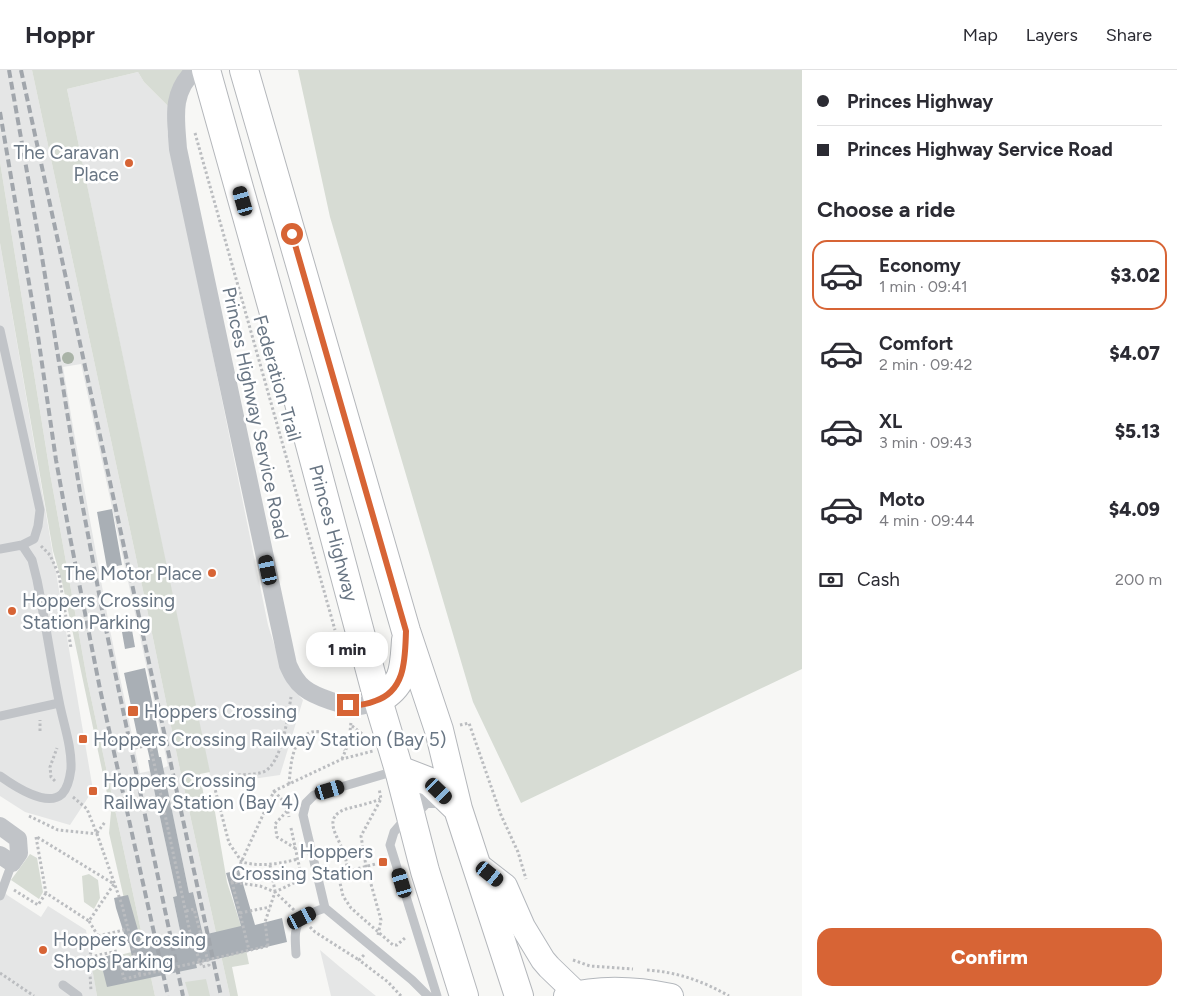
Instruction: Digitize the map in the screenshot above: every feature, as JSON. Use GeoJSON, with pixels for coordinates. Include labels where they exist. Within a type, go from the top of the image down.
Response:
{"type":"FeatureCollection","features":[{"type":"Feature","properties":{"kind":"highway","name":"Princes Highway"},"geometry":{"type":"LineString","coordinates":[[206,70],[295,388],[378,700],[388,773],[410,814],[425,871],[464,996]]}},
{"type":"Feature","properties":{"kind":"highway"},"geometry":{"type":"LineString","coordinates":[[243,71],[406,631],[439,730],[453,804],[519,996]]}},
{"type":"Feature","properties":{"kind":"highway"},"geometry":{"type":"LineString","coordinates":[[378,700],[391,693],[399,682],[404,659],[406,631]]}},
{"type":"Feature","properties":{"kind":"highway"},"geometry":{"type":"LineString","coordinates":[[388,773],[430,782],[453,804]]}},
{"type":"Feature","properties":{"kind":"street","name":"Princes Highway Service Road"},"geometry":{"type":"LineString","coordinates":[[195,70],[182,85],[177,103],[178,150],[288,665],[295,678],[304,688],[315,694],[348,705],[360,706],[378,700]]}},
{"type":"Feature","properties":{"kind":"street"},"geometry":{"type":"LineString","coordinates":[[410,814],[425,800],[453,804]]}},
{"type":"Feature","properties":{"kind":"street"},"geometry":{"type":"LineString","coordinates":[[0,826],[18,839],[19,853],[6,859]]}},
{"type":"Feature","properties":{"kind":"street"},"geometry":{"type":"LineString","coordinates":[[474,862],[505,886],[523,927],[549,967],[571,994],[621,989],[671,996]]}},
{"type":"Feature","properties":{"kind":"lane"},"geometry":{"type":"LineString","coordinates":[[0,330],[40,510],[34,539],[22,545],[0,550]]}},
{"type":"Feature","properties":{"kind":"lane"},"geometry":{"type":"LineString","coordinates":[[0,776],[22,790],[47,799],[61,795],[65,790],[71,768],[69,746],[59,703],[37,580],[32,560],[22,545]]}},
{"type":"Feature","properties":{"kind":"lane"},"geometry":{"type":"LineString","coordinates":[[0,716],[59,703]]}},
{"type":"Feature","properties":{"kind":"lane"},"geometry":{"type":"LineString","coordinates":[[388,773],[314,795],[306,803],[304,815],[325,908],[412,980],[428,996]]}},
{"type":"Feature","properties":{"kind":"lane"},"geometry":{"type":"LineString","coordinates":[[410,814],[394,832],[390,845],[437,996]]}},
{"type":"Feature","properties":{"kind":"lane"},"geometry":{"type":"LineString","coordinates":[[1,892],[6,859]]}},
{"type":"Feature","properties":{"kind":"lane"},"geometry":{"type":"LineString","coordinates":[[296,954],[295,930],[302,918],[325,908]]}},
{"type":"Feature","properties":{"kind":"lane"},"geometry":{"type":"LineString","coordinates":[[63,985],[78,996]]}},
{"type":"Feature","properties":{"kind":"path","name":"Federation Trail"},"geometry":{"type":"LineString","coordinates":[[195,133],[336,635]]}},
{"type":"Feature","properties":{"kind":"path"},"geometry":{"type":"LineString","coordinates":[[34,539],[50,555],[59,575],[71,648]]}},
{"type":"Feature","properties":{"kind":"path"},"geometry":{"type":"LineString","coordinates":[[295,678],[284,734],[274,762],[264,772],[224,776],[217,780],[215,789],[229,843],[242,862],[254,865],[270,865],[298,859]]}},
{"type":"Feature","properties":{"kind":"path"},"geometry":{"type":"LineString","coordinates":[[342,759],[352,726],[348,705]]}},
{"type":"Feature","properties":{"kind":"path"},"geometry":{"type":"LineString","coordinates":[[40,731],[40,720],[45,719]]}},
{"type":"Feature","properties":{"kind":"path"},"geometry":{"type":"LineString","coordinates":[[469,723],[501,815],[518,852],[526,880]]}},
{"type":"Feature","properties":{"kind":"path"},"geometry":{"type":"LineString","coordinates":[[352,726],[364,734],[368,752],[388,773],[381,799],[361,836],[366,866],[381,920],[380,933],[359,960]]}},
{"type":"Feature","properties":{"kind":"path"},"geometry":{"type":"LineString","coordinates":[[289,784],[296,744],[304,735],[318,731],[331,734],[346,750]]}},
{"type":"Feature","properties":{"kind":"path"},"geometry":{"type":"LineString","coordinates":[[135,748],[163,742]]}},
{"type":"Feature","properties":{"kind":"path"},"geometry":{"type":"LineString","coordinates":[[150,744],[191,937],[202,967],[209,965],[194,909],[186,911]]}},
{"type":"Feature","properties":{"kind":"path"},"geometry":{"type":"LineString","coordinates":[[51,777],[50,767],[57,747]]}},
{"type":"Feature","properties":{"kind":"path"},"geometry":{"type":"LineString","coordinates":[[249,950],[232,882],[274,791],[342,759],[368,752]]}},
{"type":"Feature","properties":{"kind":"path"},"geometry":{"type":"LineString","coordinates":[[274,791],[286,804],[302,879]]}},
{"type":"Feature","properties":{"kind":"path"},"geometry":{"type":"LineString","coordinates":[[348,871],[342,848],[333,830],[335,816],[344,810],[381,799]]}},
{"type":"Feature","properties":{"kind":"path"},"geometry":{"type":"LineString","coordinates":[[87,809],[122,905],[140,976]]}},
{"type":"Feature","properties":{"kind":"path"},"geometry":{"type":"LineString","coordinates":[[288,811],[275,824],[277,837],[296,848]]}},
{"type":"Feature","properties":{"kind":"path"},"geometry":{"type":"LineString","coordinates":[[29,816],[58,830],[97,834]]}},
{"type":"Feature","properties":{"kind":"path"},"geometry":{"type":"LineString","coordinates":[[97,834],[105,822]]}},
{"type":"Feature","properties":{"kind":"path"},"geometry":{"type":"LineString","coordinates":[[18,839],[37,837],[114,884]]}},
{"type":"Feature","properties":{"kind":"path"},"geometry":{"type":"LineString","coordinates":[[1,892],[10,887],[38,905],[46,893],[37,837]]}},
{"type":"Feature","properties":{"kind":"path"},"geometry":{"type":"LineString","coordinates":[[270,865],[275,892]]}},
{"type":"Feature","properties":{"kind":"path"},"geometry":{"type":"LineString","coordinates":[[338,874],[343,896],[351,908],[393,945],[397,945],[405,938]]}},
{"type":"Feature","properties":{"kind":"path"},"geometry":{"type":"LineString","coordinates":[[232,882],[260,886],[275,892],[315,932],[359,960],[388,982],[401,996]]}},
{"type":"Feature","properties":{"kind":"path"},"geometry":{"type":"LineString","coordinates":[[89,921],[114,884]]}},
{"type":"Feature","properties":{"kind":"path"},"geometry":{"type":"LineString","coordinates":[[46,893],[89,921],[98,936]]}},
{"type":"Feature","properties":{"kind":"path"},"geometry":{"type":"LineString","coordinates":[[240,913],[270,907]]}},
{"type":"Feature","properties":{"kind":"path"},"geometry":{"type":"LineString","coordinates":[[98,936],[129,929]]}},
{"type":"Feature","properties":{"kind":"path"},"geometry":{"type":"LineString","coordinates":[[91,996],[89,957],[98,936]]}},
{"type":"Feature","properties":{"kind":"path"},"geometry":{"type":"LineString","coordinates":[[89,957],[117,951],[124,979],[268,946]]}},
{"type":"Feature","properties":{"kind":"path"},"geometry":{"type":"LineString","coordinates":[[0,973],[34,996]]}},
{"type":"Feature","properties":{"kind":"shaded area"},"geometry":{"type":"Polygon","coordinates":[[[0,70],[32,70],[179,765],[230,996],[155,996],[87,679],[50,473],[0,162],[0,70]],[[81,364],[63,367],[110,630],[140,773],[150,771],[177,896],[173,897],[182,940],[203,935],[193,892],[189,893],[163,768],[168,766],[81,364]]]}},
{"type":"Feature","properties":{"kind":"shaded area"},"geometry":{"type":"Polygon","coordinates":[[[32,70],[186,70],[168,106],[144,82],[138,72],[67,89],[210,772],[200,774],[204,797],[215,812],[227,882],[241,926],[249,964],[232,967],[238,996],[230,996],[179,765],[32,70]]]}},
{"type":"Feature","properties":{"kind":"shaded area"},"geometry":{"type":"Polygon","coordinates":[[[298,70],[802,70],[802,669],[521,803],[473,702],[330,217],[298,70]]]}},
{"type":"Feature","properties":{"kind":"shaded area"},"geometry":{"type":"Polygon","coordinates":[[[138,72],[144,82],[168,106],[167,131],[268,625],[289,685],[303,700],[280,775],[212,785],[67,89],[138,72]]]}},
{"type":"Feature","properties":{"kind":"shaded area"},"geometry":{"type":"Polygon","coordinates":[[[0,162],[50,473],[87,679],[155,996],[97,996],[91,962],[136,951],[109,833],[111,812],[62,582],[53,551],[0,243],[0,162]]]}},
{"type":"Feature","properties":{"kind":"shaded area"},"geometry":{"type":"Polygon","coordinates":[[[0,243],[93,790],[70,825],[25,812],[0,796],[0,243]]]}},
{"type":"Feature","properties":{"kind":"shaded area"},"geometry":{"type":"Polygon","coordinates":[[[30,854],[37,858],[43,892],[39,899],[11,880],[30,854]]]}},
{"type":"Feature","properties":{"kind":"shaded area"},"geometry":{"type":"Polygon","coordinates":[[[89,874],[98,880],[100,898],[94,909],[84,902],[82,876],[89,874]]]}},
{"type":"Feature","properties":{"kind":"shaded area","name":"Hoppers Crossing Shops Parking"},"geometry":{"type":"Polygon","coordinates":[[[0,886],[7,895],[41,917],[48,906],[86,930],[97,996],[0,996],[0,886]]]}},
{"type":"Feature","properties":{"kind":"shaded area"},"geometry":{"type":"Polygon","coordinates":[[[320,950],[340,967],[376,996],[331,996],[320,950]]]}},
{"type":"Feature","properties":{"kind":"shaded area"},"geometry":{"type":"Polygon","coordinates":[[[206,979],[210,996],[189,996],[185,982],[206,979]]]}},
{"type":"Feature","properties":{"kind":"building"},"geometry":{"type":"Polygon","coordinates":[[[112,509],[122,565],[107,568],[97,512],[112,509]]]}},
{"type":"Feature","properties":{"kind":"building"},"geometry":{"type":"Polygon","coordinates":[[[132,630],[135,647],[125,649],[122,632],[132,630]]]}},
{"type":"Feature","properties":{"kind":"building"},"geometry":{"type":"Polygon","coordinates":[[[145,668],[159,735],[155,736],[159,757],[161,757],[189,893],[193,892],[203,935],[241,926],[226,873],[239,870],[255,925],[282,918],[287,942],[196,964],[197,968],[107,987],[101,963],[105,962],[104,957],[114,954],[116,961],[132,957],[114,898],[128,895],[143,948],[182,940],[173,897],[177,896],[150,771],[148,760],[150,760],[145,738],[138,739],[124,673],[145,668]]]}},
{"type":"Feature","properties":{"kind":"railway"},"geometry":{"type":"LineString","coordinates":[[9,70],[42,257],[80,492],[103,615],[183,996]]}},
{"type":"Feature","properties":{"kind":"railway"},"geometry":{"type":"LineString","coordinates":[[21,70],[221,996]]}},
{"type":"Feature","properties":{"kind":"railway"},"geometry":{"type":"LineString","coordinates":[[0,112],[70,537],[100,689],[168,996]]}},
{"type":"Feature","properties":{"kind":"place","name":"The Caravan Place"},"geometry":{"type":"Point","coordinates":[129,163]}},
{"type":"Feature","properties":{"kind":"place","name":"The Motor Place"},"geometry":{"type":"Point","coordinates":[212,573]}},
{"type":"Feature","properties":{"kind":"place","name":"Hoppers Crossing Station Parking"},"geometry":{"type":"Point","coordinates":[12,611]}},
{"type":"Feature","properties":{"kind":"place","name":"Hoppers Crossing"},"geometry":{"type":"Point","coordinates":[133,711]}},
{"type":"Feature","properties":{"kind":"place","name":"Hoppers Crossing Railway Station (Bay 5)"},"geometry":{"type":"Point","coordinates":[83,739]}},
{"type":"Feature","properties":{"kind":"place","name":"Hoppers Crossing Railway Station (Bay 4)"},"geometry":{"type":"Point","coordinates":[93,791]}},
{"type":"Feature","properties":{"kind":"place","name":"Hoppers Crossing Station"},"geometry":{"type":"Point","coordinates":[383,862]}},
{"type":"Feature","properties":{"kind":"place","name":"Hoppers Crossing Shops Parking"},"geometry":{"type":"Point","coordinates":[43,950]}},
{"type":"Feature","properties":{"kind":"route"},"geometry":{"type":"LineString","coordinates":[[292,234],[406,631],[403,670],[395,688],[391,693],[378,700],[360,706],[348,705]]}}]}
